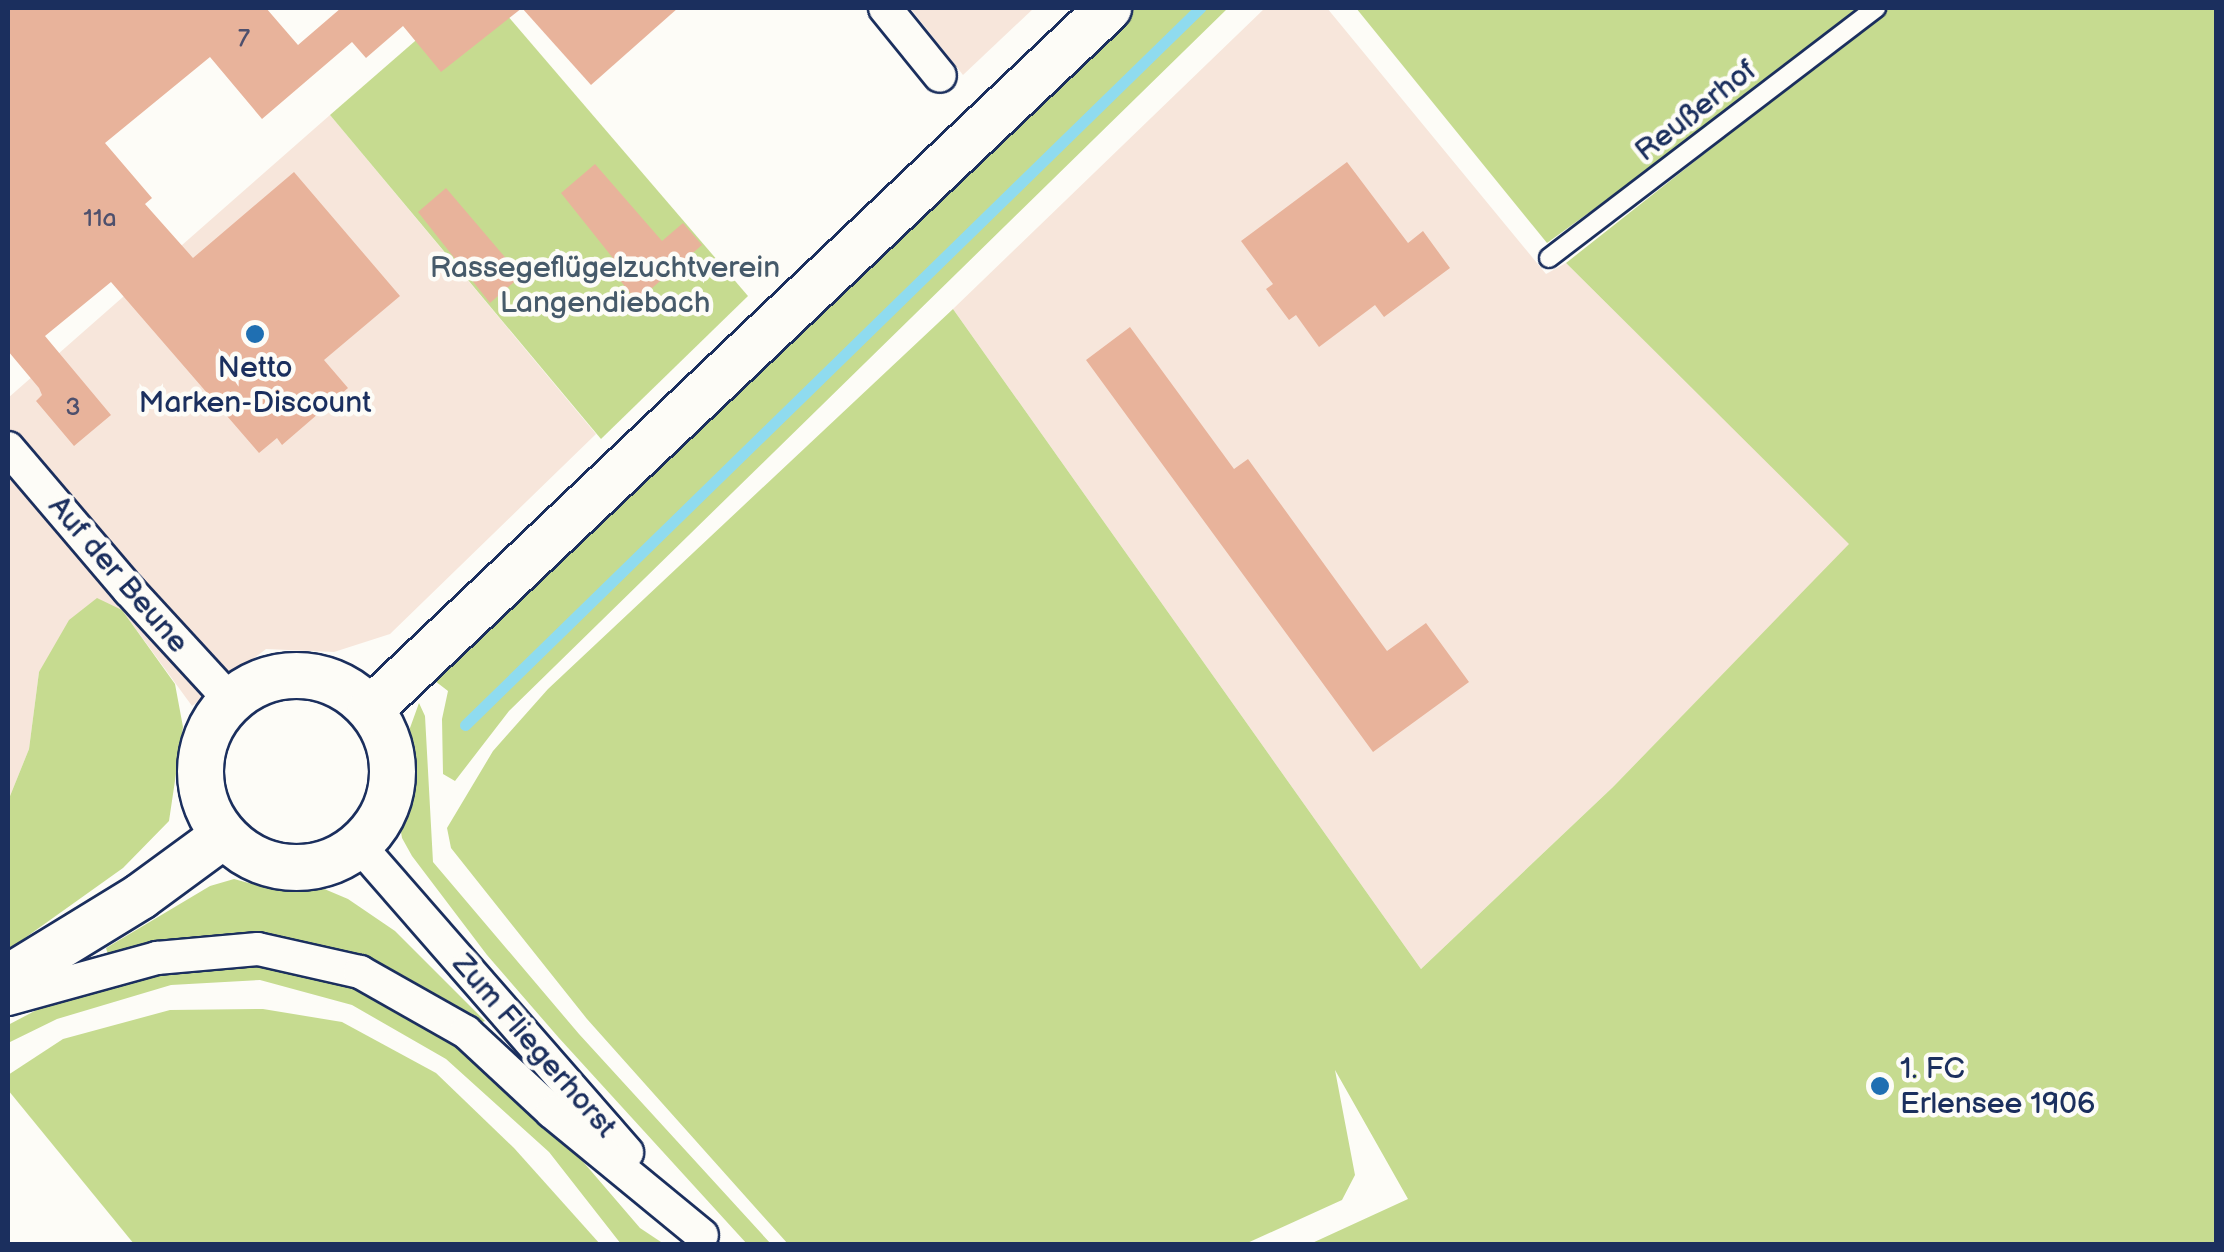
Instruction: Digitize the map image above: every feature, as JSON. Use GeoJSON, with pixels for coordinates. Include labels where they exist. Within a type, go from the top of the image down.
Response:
{"type":"FeatureCollection","features":[{"type":"Feature","properties":{"kind":"main road"},"geometry":{"type":"LineString","coordinates":[[370,709],[1108,8]]}},
{"type":"Feature","properties":{"kind":"main road"},"geometry":{"type":"LineString","coordinates":[[286,674],[317,676],[346,688],[370,709],[389,749],[390,794],[378,822],[359,845],[333,860],[289,866],[246,854],[223,835],[207,810],[200,766],[212,723],[230,700],[256,682],[286,674]]}},
{"type":"Feature","properties":{"kind":"main road"},"geometry":{"type":"LineString","coordinates":[[8,977],[140,896],[223,835]]}},
{"type":"Feature","properties":{"kind":"street"},"geometry":{"type":"LineString","coordinates":[[884,8],[940,76]]}},
{"type":"Feature","properties":{"kind":"street","name":"Auf der Beune"},"geometry":{"type":"LineString","coordinates":[[8,448],[128,590],[230,700]]}},
{"type":"Feature","properties":{"kind":"street","name":"Zum Fliegerhorst"},"geometry":{"type":"LineString","coordinates":[[359,845],[706,1240]]}},
{"type":"Feature","properties":{"kind":"street"},"geometry":{"type":"LineString","coordinates":[[8,999],[157,958],[241,951],[258,950],[360,972],[466,1032],[552,1112],[706,1240]]}},
{"type":"Feature","properties":{"kind":"lane","name":"Reußerhof"},"geometry":{"type":"LineString","coordinates":[[1550,258],[1876,8]]}},
{"type":"Feature","properties":{"kind":"shaded area"},"geometry":{"type":"Polygon","coordinates":[[[910,8],[1034,8],[963,75],[910,8]]]}},
{"type":"Feature","properties":{"kind":"shaded area"},"geometry":{"type":"Polygon","coordinates":[[[1265,8],[1327,8],[1546,274],[1566,263],[1850,544],[1613,787],[1421,969],[953,309],[1265,8]]]}},
{"type":"Feature","properties":{"kind":"shaded area"},"geometry":{"type":"Polygon","coordinates":[[[330,115],[596,434],[390,634],[334,652],[266,649],[192,706],[122,610],[39,672],[29,749],[8,801],[8,398],[330,115]]]}},
{"type":"Feature","properties":{"kind":"green space","name":"Rassegeflügelzuchtverein Langendiebach"},"geometry":{"type":"Polygon","coordinates":[[[453,8],[501,8],[748,296],[601,439],[330,115],[453,8]]]}},
{"type":"Feature","properties":{"kind":"green space"},"geometry":{"type":"Polygon","coordinates":[[[1129,8],[1228,8],[509,711],[455,781],[443,774],[442,719],[448,691],[435,681],[770,349],[1129,8]]]}},
{"type":"Feature","properties":{"kind":"green space"},"geometry":{"type":"Polygon","coordinates":[[[1356,8],[1872,8],[1547,243],[1356,8]]]}},
{"type":"Feature","properties":{"kind":"green space"},"geometry":{"type":"Polygon","coordinates":[[[1889,8],[2216,8],[2216,1244],[1310,1244],[1408,1199],[1335,1070],[1355,1175],[1342,1200],[1245,1244],[788,1244],[587,1019],[451,848],[447,828],[493,751],[548,689],[953,309],[1421,969],[1613,787],[1849,544],[1566,263],[1889,8]]]}},
{"type":"Feature","properties":{"kind":"green space"},"geometry":{"type":"Polygon","coordinates":[[[97,598],[122,610],[175,684],[183,727],[169,821],[123,868],[8,950],[8,801],[29,749],[39,672],[69,620],[97,598]]]}},
{"type":"Feature","properties":{"kind":"green space"},"geometry":{"type":"Polygon","coordinates":[[[419,703],[425,716],[433,862],[579,1034],[771,1244],[747,1244],[487,955],[412,856],[402,838],[398,815],[406,739],[419,703]]]}},
{"type":"Feature","properties":{"kind":"green space"},"geometry":{"type":"Polygon","coordinates":[[[234,879],[263,887],[322,888],[348,899],[395,931],[485,1021],[475,1025],[368,962],[109,958],[106,948],[210,886],[234,879]]]}},
{"type":"Feature","properties":{"kind":"green space"},"geometry":{"type":"Polygon","coordinates":[[[258,961],[357,980],[459,1036],[561,1136],[640,1228],[664,1244],[621,1244],[549,1152],[446,1059],[352,1005],[260,980],[171,985],[57,1019],[8,1043],[8,1025],[48,1004],[158,968],[258,961]]]}},
{"type":"Feature","properties":{"kind":"green space"},"geometry":{"type":"Polygon","coordinates":[[[263,1009],[342,1022],[436,1073],[514,1148],[600,1244],[134,1244],[8,1090],[8,1075],[63,1039],[170,1010],[263,1009]]]}},
{"type":"Feature","properties":{"kind":"building"},"geometry":{"type":"Polygon","coordinates":[[[8,8],[266,8],[298,45],[341,8],[522,8],[441,72],[403,26],[366,58],[352,42],[262,119],[210,57],[105,143],[152,198],[145,204],[193,258],[294,172],[400,296],[324,360],[348,388],[282,445],[277,438],[259,453],[111,282],[45,336],[111,415],[74,446],[36,401],[42,395],[39,388],[8,351],[8,8]]]}},
{"type":"Feature","properties":{"kind":"building"},"geometry":{"type":"Polygon","coordinates":[[[522,8],[678,8],[591,85],[522,8]]]}},
{"type":"Feature","properties":{"kind":"building"},"geometry":{"type":"Polygon","coordinates":[[[1347,162],[1408,243],[1423,231],[1450,268],[1384,317],[1375,305],[1319,347],[1296,315],[1289,320],[1266,289],[1273,284],[1241,241],[1347,162]]]}},
{"type":"Feature","properties":{"kind":"building"},"geometry":{"type":"Polygon","coordinates":[[[595,164],[662,241],[683,223],[702,245],[637,301],[618,278],[624,272],[561,193],[595,164]]]}},
{"type":"Feature","properties":{"kind":"building"},"geometry":{"type":"Polygon","coordinates":[[[446,188],[521,276],[490,303],[418,212],[446,188]]]}},
{"type":"Feature","properties":{"kind":"building"},"geometry":{"type":"Polygon","coordinates":[[[1130,327],[1234,469],[1248,459],[1387,651],[1426,623],[1469,682],[1373,752],[1086,360],[1130,327]]]}},
{"type":"Feature","properties":{"kind":"waterway"},"geometry":{"type":"LineString","coordinates":[[465,725],[1200,8]]}},
{"type":"Feature","properties":{"kind":"place","name":"Netto Marken-Discount"},"geometry":{"type":"Point","coordinates":[255,334]}},
{"type":"Feature","properties":{"kind":"place","name":"1. FC Erlensee 1906"},"geometry":{"type":"Point","coordinates":[1880,1086]}}]}
